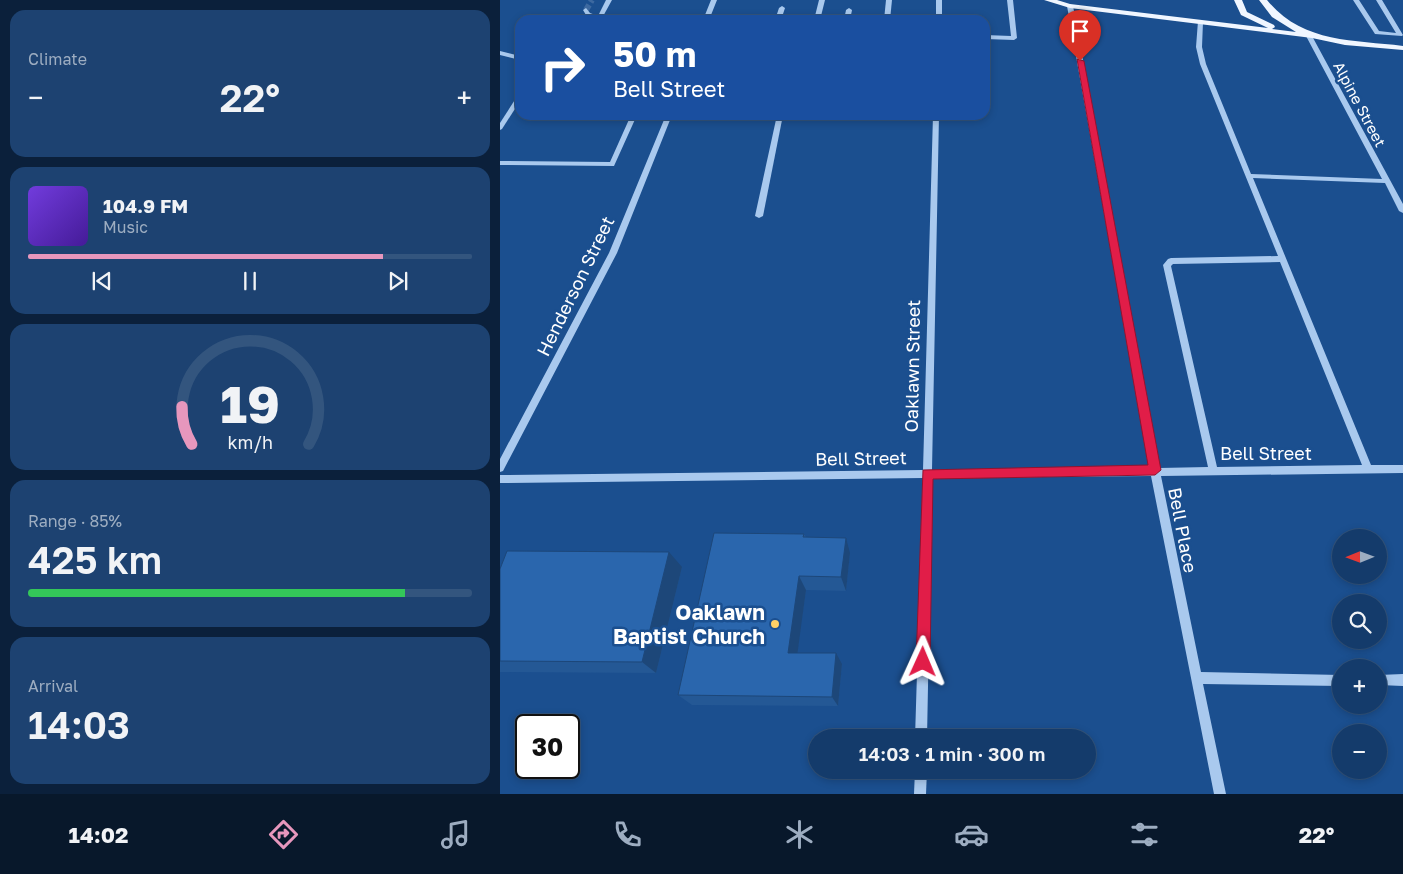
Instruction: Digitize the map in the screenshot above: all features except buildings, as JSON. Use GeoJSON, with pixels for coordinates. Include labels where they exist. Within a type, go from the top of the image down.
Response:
{"type":"FeatureCollection","features":[{"type":"Feature","properties":{"kind":"main road"},"geometry":{"type":"LineString","coordinates":[[1048,0],[1070,6],[1403,48]]}},
{"type":"Feature","properties":{"kind":"main road"},"geometry":{"type":"LineString","coordinates":[[1238,0],[1244,13],[1253,20],[1268,26],[1309,36]]}},
{"type":"Feature","properties":{"kind":"main road"},"geometry":{"type":"LineString","coordinates":[[1263,0],[1287,26],[1309,36]]}},
{"type":"Feature","properties":{"kind":"street"},"geometry":{"type":"LineString","coordinates":[[601,15],[609,0]]}},
{"type":"Feature","properties":{"kind":"street"},"geometry":{"type":"LineString","coordinates":[[708,15],[714,0]]}},
{"type":"Feature","properties":{"kind":"street"},"geometry":{"type":"LineString","coordinates":[[818,15],[822,0]]}},
{"type":"Feature","properties":{"kind":"street"},"geometry":{"type":"LineString","coordinates":[[888,15],[889,0]]}},
{"type":"Feature","properties":{"kind":"street"},"geometry":{"type":"LineString","coordinates":[[939,0],[939,15]]}},
{"type":"Feature","properties":{"kind":"street"},"geometry":{"type":"LineString","coordinates":[[990,38],[1014,38],[1010,0]]}},
{"type":"Feature","properties":{"kind":"street"},"geometry":{"type":"LineString","coordinates":[[1356,0],[1377,33],[1400,35],[1379,0]]}},
{"type":"Feature","properties":{"kind":"street","name":"Bell Place"},"geometry":{"type":"LineString","coordinates":[[1070,6],[1155,470],[1220,794]]}},
{"type":"Feature","properties":{"kind":"street"},"geometry":{"type":"LineString","coordinates":[[780,15],[782,8]]}},
{"type":"Feature","properties":{"kind":"street"},"geometry":{"type":"LineString","coordinates":[[586,10],[590,15]]}},
{"type":"Feature","properties":{"kind":"street"},"geometry":{"type":"LineString","coordinates":[[848,15],[849,10]]}},
{"type":"Feature","properties":{"kind":"street","name":"Alpine Street"},"geometry":{"type":"LineString","coordinates":[[1309,36],[1403,211]]}},
{"type":"Feature","properties":{"kind":"street"},"geometry":{"type":"LineString","coordinates":[[500,52],[515,56]]}},
{"type":"Feature","properties":{"kind":"street"},"geometry":{"type":"LineString","coordinates":[[500,128],[515,104]]}},
{"type":"Feature","properties":{"kind":"street"},"geometry":{"type":"LineString","coordinates":[[500,163],[612,164],[632,120]]}},
{"type":"Feature","properties":{"kind":"street","name":"Henderson Street"},"geometry":{"type":"LineString","coordinates":[[500,468],[613,253],[666,120]]}},
{"type":"Feature","properties":{"kind":"street"},"geometry":{"type":"LineString","coordinates":[[759,216],[779,120]]}},
{"type":"Feature","properties":{"kind":"street","name":"Oaklawn Street"},"geometry":{"type":"LineString","coordinates":[[921,729],[936,120]]}},
{"type":"Feature","properties":{"kind":"street"},"geometry":{"type":"LineString","coordinates":[[1249,176],[1387,181]]}},
{"type":"Feature","properties":{"kind":"street"},"geometry":{"type":"LineString","coordinates":[[1212,470],[1168,265],[1171,261],[1283,260]]}},
{"type":"Feature","properties":{"kind":"street","name":"Bell Street"},"geometry":{"type":"LineString","coordinates":[[500,479],[1155,470],[1403,469]]}},
{"type":"Feature","properties":{"kind":"street"},"geometry":{"type":"LineString","coordinates":[[1196,678],[1332,680]]}},
{"type":"Feature","properties":{"kind":"street"},"geometry":{"type":"LineString","coordinates":[[920,794],[921,779]]}},
{"type":"Feature","properties":{"kind":"lane"},"geometry":{"type":"LineString","coordinates":[[1200,22],[1199,46],[1203,64],[1368,469]]}},
{"type":"Feature","properties":{"kind":"lane"},"geometry":{"type":"LineString","coordinates":[[1387,680],[1403,680]]}},
{"type":"Feature","properties":{"kind":"tunnel"},"geometry":{"type":"LineString","coordinates":[[586,10],[592,0]]}},
{"type":"Feature","properties":{"kind":"place","name":"Oaklawn Baptist Church"},"geometry":{"type":"Point","coordinates":[775,624]}},
{"type":"Feature","properties":{"kind":"route"},"geometry":{"type":"LineString","coordinates":[[923,662],[927,473],[1155,470],[1080,61]]}}]}
